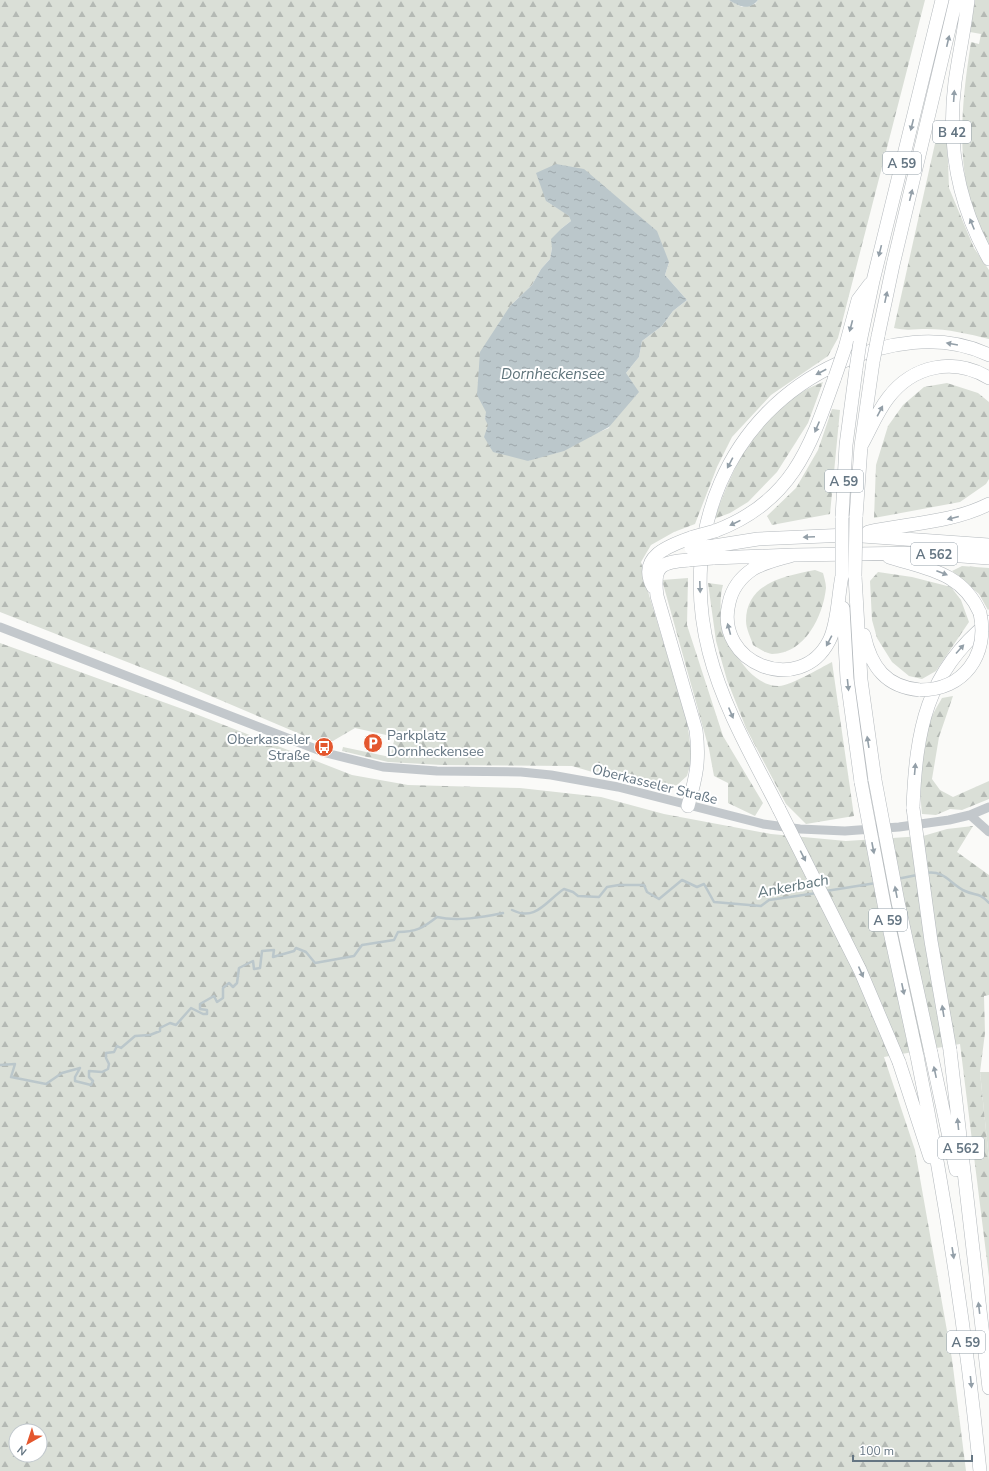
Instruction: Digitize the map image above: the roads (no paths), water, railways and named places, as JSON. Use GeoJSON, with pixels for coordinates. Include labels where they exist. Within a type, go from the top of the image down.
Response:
{"type":"FeatureCollection","features":[{"type":"Feature","properties":{"kind":"highway","name":"A 59"},"geometry":{"type":"LineString","coordinates":[[942,0],[932,46],[873,281],[860,342],[846,445],[842,518],[842,576],[847,679],[861,782],[884,904],[917,1056],[946,1215],[966,1339],[980,1471]]}},
{"type":"Feature","properties":{"kind":"highway","name":"B 42"},"geometry":{"type":"LineString","coordinates":[[902,233],[956,0]]}},
{"type":"Feature","properties":{"kind":"highway","name":"B 42"},"geometry":{"type":"LineString","coordinates":[[968,0],[955,82],[952,122],[954,154],[959,185],[968,215],[989,258]]}},
{"type":"Feature","properties":{"kind":"highway","name":"A 59"},"geometry":{"type":"LineString","coordinates":[[902,233],[893,265],[878,336],[861,446],[856,517],[855,576],[855,598],[861,680],[875,780],[898,902],[972,1247],[989,1388]]}},
{"type":"Feature","properties":{"kind":"highway"},"geometry":{"type":"LineString","coordinates":[[657,596],[655,580],[656,575],[664,565],[715,531],[740,520],[762,506],[790,478],[811,443],[845,348],[858,300],[873,281]]}},
{"type":"Feature","properties":{"kind":"highway","name":"A 59"},"geometry":{"type":"LineString","coordinates":[[946,1215],[899,1062],[860,970],[748,748],[720,686],[709,652],[703,622],[700,579],[702,539],[710,508],[724,475],[747,437],[778,402],[813,376],[836,364],[881,348],[910,342],[951,344],[989,355]]}},
{"type":"Feature","properties":{"kind":"highway"},"geometry":{"type":"LineString","coordinates":[[861,446],[889,396],[904,381],[914,375],[934,367],[957,366],[980,372],[989,378]]}},
{"type":"Feature","properties":{"kind":"highway"},"geometry":{"type":"LineString","coordinates":[[688,806],[698,766],[699,751],[696,730],[657,596],[648,575],[650,563],[655,557],[673,544],[713,552],[758,539],[848,535],[940,521],[971,513],[989,504]]}},
{"type":"Feature","properties":{"kind":"highway"},"geometry":{"type":"LineString","coordinates":[[848,535],[989,545]]}},
{"type":"Feature","properties":{"kind":"highway","name":"A 562"},"geometry":{"type":"LineString","coordinates":[[713,552],[793,555],[920,553],[989,558]]}},
{"type":"Feature","properties":{"kind":"highway"},"geometry":{"type":"LineString","coordinates":[[855,598],[867,649],[874,664],[891,681],[905,688],[934,690],[948,685],[960,678],[972,667],[982,641],[985,617],[968,592],[952,578],[940,572],[878,553]]}},
{"type":"Feature","properties":{"kind":"highway"},"geometry":{"type":"LineString","coordinates":[[793,555],[760,566],[746,574],[736,586],[729,601],[728,625],[732,640],[748,658],[762,666],[777,670],[792,669],[807,664],[820,654],[832,635],[842,576]]}},
{"type":"Feature","properties":{"kind":"highway","name":"A 562"},"geometry":{"type":"LineString","coordinates":[[972,1247],[950,1050],[931,941],[913,808],[918,747],[928,705],[939,679],[955,654],[972,635],[985,617]]}},
{"type":"Feature","properties":{"kind":"street","name":"Oberkasseler Straße"},"geometry":{"type":"LineString","coordinates":[[0,627],[251,725],[340,758],[383,767],[410,770],[521,772],[551,775],[618,787],[763,824],[821,830],[845,831],[899,827],[970,815],[989,807]]}},
{"type":"Feature","properties":{"kind":"street"},"geometry":{"type":"LineString","coordinates":[[970,815],[989,832]]}},
{"type":"Feature","properties":{"kind":"water"},"geometry":{"type":"Polygon","coordinates":[[[729,0],[758,0],[751,6],[744,7],[729,0]]]}},
{"type":"Feature","properties":{"kind":"water","name":"Dornheckensee"},"geometry":{"type":"Polygon","coordinates":[[[556,164],[584,169],[657,231],[669,262],[665,275],[687,300],[673,311],[662,326],[642,341],[639,357],[626,373],[639,392],[609,427],[564,451],[528,461],[493,452],[484,437],[488,425],[485,419],[486,412],[477,395],[480,352],[510,306],[532,285],[541,269],[550,259],[552,248],[551,239],[571,221],[569,216],[546,201],[536,173],[556,164]]]}},
{"type":"Feature","properties":{"kind":"waterway","name":"Ankerbach"},"geometry":{"type":"LineString","coordinates":[[926,873],[933,873],[943,876],[965,891],[980,896],[989,903]]}},
{"type":"Feature","properties":{"kind":"waterway","name":"Ankerbach"},"geometry":{"type":"LineString","coordinates":[[897,879],[917,875]]}},
{"type":"Feature","properties":{"kind":"waterway","name":"Ankerbach"},"geometry":{"type":"LineString","coordinates":[[512,910],[520,913],[534,912],[564,889],[573,892],[578,896],[599,897],[607,887],[619,885],[644,885],[647,892],[659,899],[682,880],[697,887],[704,884],[714,902],[761,906],[769,900],[817,893]]}},
{"type":"Feature","properties":{"kind":"waterway","name":"Ankerbach"},"geometry":{"type":"LineString","coordinates":[[826,891],[876,883]]}},
{"type":"Feature","properties":{"kind":"waterway","name":"Ankerbach"},"geometry":{"type":"LineString","coordinates":[[0,1065],[15,1064],[11,1077],[46,1084],[62,1073],[80,1068],[75,1077],[75,1081],[91,1085],[93,1081],[89,1077],[89,1071],[102,1072],[108,1069],[109,1064],[106,1058],[106,1053],[114,1052],[117,1046],[121,1048],[135,1036],[150,1035],[160,1031],[160,1028],[170,1023],[176,1025],[191,1008],[203,1014],[207,1014],[207,1010],[200,1009],[200,1004],[214,996],[217,1002],[223,998],[223,988],[229,983],[233,987],[237,983],[239,968],[253,961],[254,969],[260,968],[262,951],[274,950],[273,957],[294,951],[296,948],[306,952],[315,963],[354,956],[362,945],[394,940],[398,932],[419,929],[437,917],[461,919],[503,913]]}},
{"type":"Feature","properties":{"kind":"place","name":"Parkplatz Dornheckensee"},"geometry":{"type":"Point","coordinates":[373,743]}},
{"type":"Feature","properties":{"kind":"place","name":"Oberkasseler Straße"},"geometry":{"type":"Point","coordinates":[324,747]}}]}
